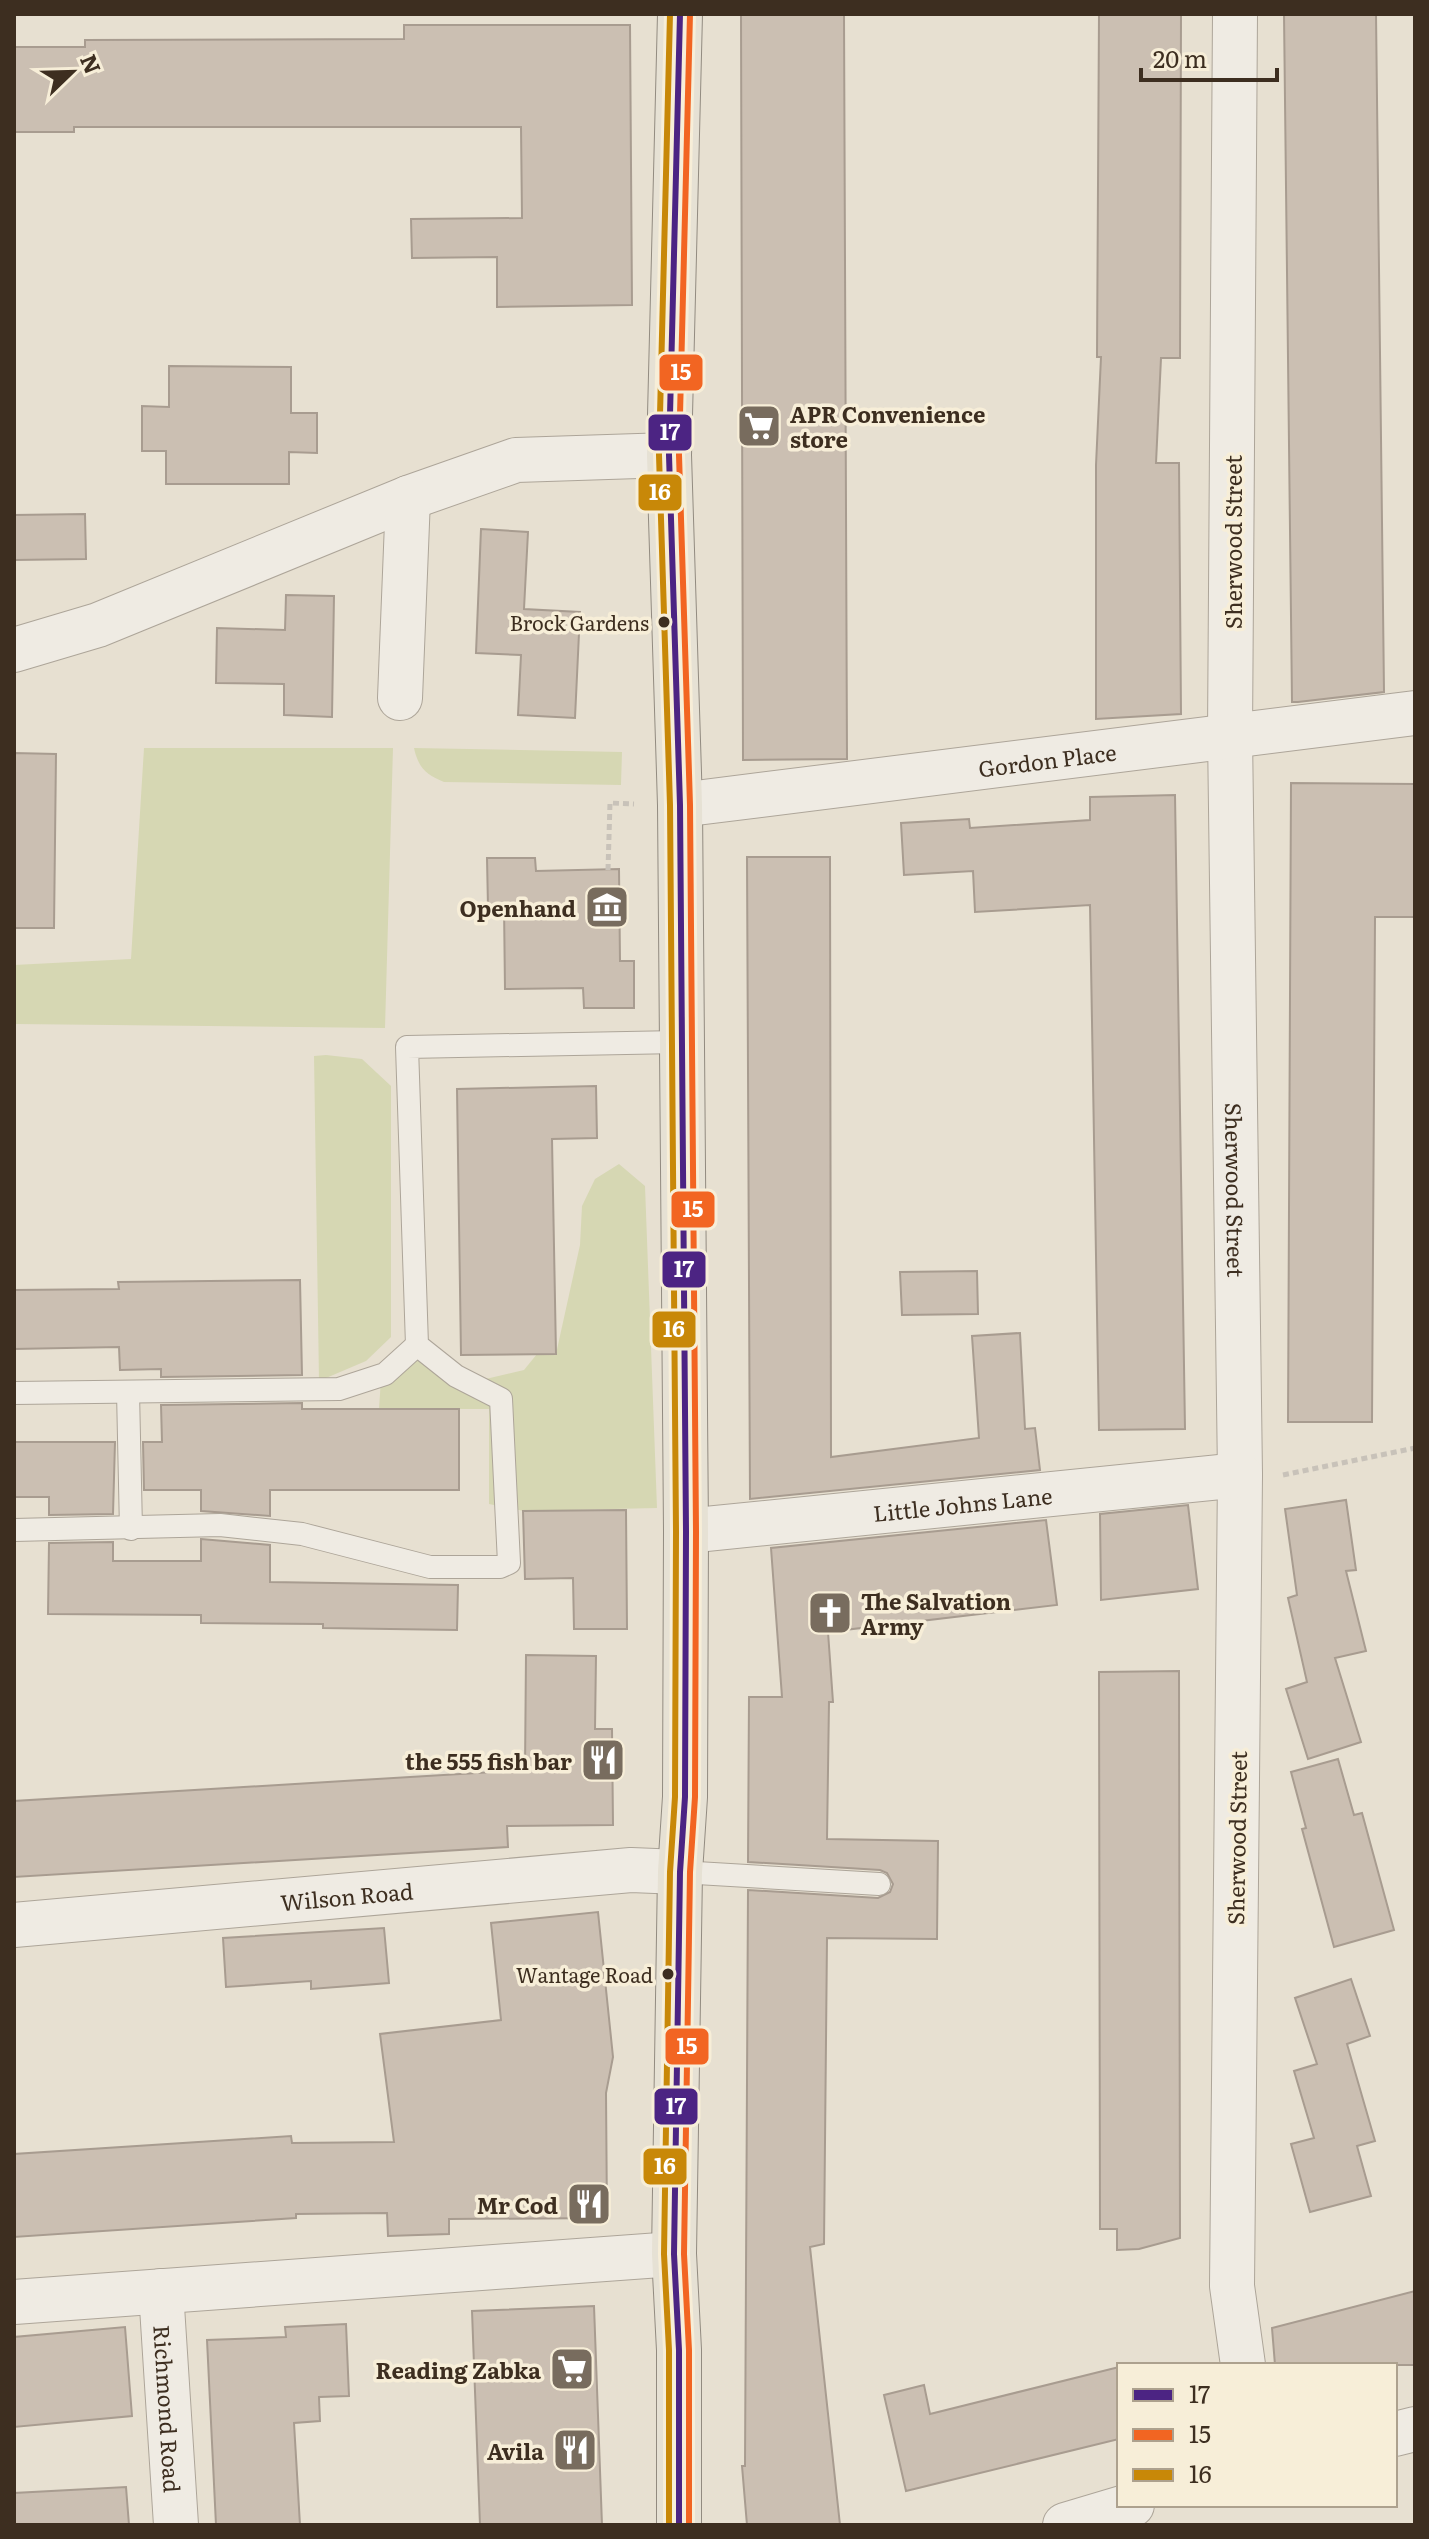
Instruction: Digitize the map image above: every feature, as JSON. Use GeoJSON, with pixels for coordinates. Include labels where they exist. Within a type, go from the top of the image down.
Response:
{"type":"FeatureCollection","features":[{"type":"Feature","properties":{"kind":"main road"},"geometry":{"type":"LineString","coordinates":[[679,2525],[679,2350],[674,2254],[680,1872],[685,1797],[686,1531],[679,1042],[680,805],[669,455],[680,14]]}},
{"type":"Feature","properties":{"kind":"street","name":"Sherwood Street"},"geometry":{"type":"LineString","coordinates":[[1235,14],[1230,735],[1240,1475],[1232,2286],[1243,2363]]}},
{"type":"Feature","properties":{"kind":"street"},"geometry":{"type":"LineString","coordinates":[[14,650],[98,625],[408,498],[516,460],[669,455]]}},
{"type":"Feature","properties":{"kind":"street"},"geometry":{"type":"LineString","coordinates":[[400,698],[408,498]]}},
{"type":"Feature","properties":{"kind":"street","name":"Gordon Place"},"geometry":{"type":"LineString","coordinates":[[680,805],[1415,713]]}},
{"type":"Feature","properties":{"kind":"street","name":"Little Johns Lane"},"geometry":{"type":"LineString","coordinates":[[686,1531],[1240,1475]]}},
{"type":"Feature","properties":{"kind":"street","name":"Wilson Road"},"geometry":{"type":"LineString","coordinates":[[14,1925],[631,1870],[680,1872]]}},
{"type":"Feature","properties":{"kind":"street"},"geometry":{"type":"LineString","coordinates":[[14,2302],[674,2254]]}},
{"type":"Feature","properties":{"kind":"street","name":"Richmond Road"},"geometry":{"type":"LineString","coordinates":[[161,2291],[176,2525]]}},
{"type":"Feature","properties":{"kind":"street"},"geometry":{"type":"LineString","coordinates":[[1065,2525],[1125,2507]]}},
{"type":"Feature","properties":{"kind":"lane"},"geometry":{"type":"LineString","coordinates":[[14,1530],[220,1525],[302,1534],[430,1567],[500,1567],[509,1563],[501,1399],[456,1376],[417,1345],[407,1047],[679,1042]]}},
{"type":"Feature","properties":{"kind":"lane"},"geometry":{"type":"LineString","coordinates":[[14,1393],[339,1389],[385,1374],[417,1345]]}},
{"type":"Feature","properties":{"kind":"lane"},"geometry":{"type":"LineString","coordinates":[[128,1392],[131,1529]]}},
{"type":"Feature","properties":{"kind":"lane"},"geometry":{"type":"LineString","coordinates":[[680,1872],[879,1884]]}},
{"type":"Feature","properties":{"kind":"path"},"geometry":{"type":"LineString","coordinates":[[608,870],[610,803],[680,805]]}},
{"type":"Feature","properties":{"kind":"path"},"geometry":{"type":"LineString","coordinates":[[1240,1475],[1269,1477],[1415,1448]]}},
{"type":"Feature","properties":{"kind":"green space"},"geometry":{"type":"Polygon","coordinates":[[[144,748],[393,748],[385,1028],[14,1024],[14,965],[131,959],[144,748]]]}},
{"type":"Feature","properties":{"kind":"green space"},"geometry":{"type":"Polygon","coordinates":[[[414,748],[622,752],[621,785],[444,782],[424,770],[414,748]]]}},
{"type":"Feature","properties":{"kind":"green space"},"geometry":{"type":"Polygon","coordinates":[[[314,1056],[362,1059],[391,1086],[391,1337],[366,1361],[319,1381],[314,1056]]]}},
{"type":"Feature","properties":{"kind":"green space"},"geometry":{"type":"Polygon","coordinates":[[[619,1164],[645,1186],[657,1508],[524,1511],[489,1504],[489,1409],[379,1409],[382,1364],[429,1343],[452,1387],[524,1370],[537,1354],[556,1354],[580,1245],[582,1206],[595,1179],[619,1164]]]}},
{"type":"Feature","properties":{"kind":"building"},"geometry":{"type":"Polygon","coordinates":[[[741,14],[844,14],[847,759],[743,760],[741,14]]]}},
{"type":"Feature","properties":{"kind":"building"},"geometry":{"type":"Polygon","coordinates":[[[1099,14],[1181,14],[1180,358],[1161,358],[1156,463],[1179,463],[1181,714],[1096,719],[1096,465],[1101,357],[1097,357],[1099,14]]]}},
{"type":"Feature","properties":{"kind":"building"},"geometry":{"type":"Polygon","coordinates":[[[1284,14],[1376,14],[1384,692],[1298,702],[1292,702],[1284,14]]]}},
{"type":"Feature","properties":{"kind":"building"},"geometry":{"type":"Polygon","coordinates":[[[404,25],[630,25],[632,305],[497,307],[497,257],[412,258],[411,219],[522,218],[521,127],[74,127],[74,132],[14,132],[14,47],[85,47],[85,40],[404,39],[404,25]]]}},
{"type":"Feature","properties":{"kind":"building"},"geometry":{"type":"Polygon","coordinates":[[[169,366],[291,367],[291,413],[317,413],[317,453],[289,452],[289,484],[166,484],[166,451],[142,451],[142,406],[169,407],[169,366]]]}},
{"type":"Feature","properties":{"kind":"building"},"geometry":{"type":"Polygon","coordinates":[[[85,514],[86,559],[14,560],[14,515],[85,514]]]}},
{"type":"Feature","properties":{"kind":"building"},"geometry":{"type":"Polygon","coordinates":[[[481,529],[528,532],[524,609],[580,612],[575,718],[518,715],[521,655],[476,653],[481,529]]]}},
{"type":"Feature","properties":{"kind":"building"},"geometry":{"type":"Polygon","coordinates":[[[286,595],[334,596],[332,717],[284,715],[284,684],[216,683],[217,628],[285,630],[286,595]]]}},
{"type":"Feature","properties":{"kind":"building"},"geometry":{"type":"Polygon","coordinates":[[[14,753],[56,754],[54,928],[14,928],[14,753]]]}},
{"type":"Feature","properties":{"kind":"building"},"geometry":{"type":"Polygon","coordinates":[[[1291,783],[1415,784],[1415,917],[1375,917],[1372,1422],[1288,1422],[1291,783]]]}},
{"type":"Feature","properties":{"kind":"building"},"geometry":{"type":"Polygon","coordinates":[[[1175,795],[1185,1429],[1099,1430],[1090,905],[975,912],[973,871],[904,875],[901,823],[969,819],[970,828],[1090,820],[1090,797],[1175,795]]]}},
{"type":"Feature","properties":{"kind":"building"},"geometry":{"type":"Polygon","coordinates":[[[747,857],[830,857],[831,1457],[979,1438],[972,1336],[1020,1333],[1025,1429],[1035,1428],[1040,1470],[750,1499],[747,857]]]}},
{"type":"Feature","properties":{"kind":"building"},"geometry":{"type":"Polygon","coordinates":[[[487,858],[535,858],[536,871],[619,869],[620,961],[634,961],[634,1008],[584,1008],[583,988],[505,989],[504,906],[488,907],[487,858]]]}},
{"type":"Feature","properties":{"kind":"building"},"geometry":{"type":"Polygon","coordinates":[[[596,1086],[597,1138],[552,1139],[556,1354],[461,1355],[457,1089],[596,1086]]]}},
{"type":"Feature","properties":{"kind":"building"},"geometry":{"type":"Polygon","coordinates":[[[977,1271],[978,1314],[902,1315],[900,1272],[977,1271]]]}},
{"type":"Feature","properties":{"kind":"building"},"geometry":{"type":"Polygon","coordinates":[[[300,1280],[302,1375],[161,1377],[161,1369],[120,1370],[119,1347],[14,1349],[14,1290],[119,1289],[118,1282],[300,1280]]]}},
{"type":"Feature","properties":{"kind":"building"},"geometry":{"type":"Polygon","coordinates":[[[302,1403],[302,1409],[459,1409],[459,1490],[270,1490],[270,1516],[201,1511],[201,1490],[144,1490],[143,1442],[162,1442],[161,1405],[302,1403]]]}},
{"type":"Feature","properties":{"kind":"building"},"geometry":{"type":"Polygon","coordinates":[[[14,1442],[115,1442],[113,1514],[49,1515],[49,1497],[14,1497],[14,1442]]]}},
{"type":"Feature","properties":{"kind":"building"},"geometry":{"type":"Polygon","coordinates":[[[1346,1500],[1356,1570],[1346,1571],[1366,1651],[1335,1658],[1361,1742],[1308,1759],[1286,1689],[1307,1682],[1288,1598],[1297,1595],[1285,1509],[1346,1500]]]}},
{"type":"Feature","properties":{"kind":"building"},"geometry":{"type":"Polygon","coordinates":[[[1188,1505],[1198,1589],[1101,1600],[1100,1514],[1188,1505]]]}},
{"type":"Feature","properties":{"kind":"building"},"geometry":{"type":"Polygon","coordinates":[[[626,1510],[627,1629],[574,1629],[573,1578],[525,1579],[523,1511],[626,1510]]]}},
{"type":"Feature","properties":{"kind":"building"},"geometry":{"type":"Polygon","coordinates":[[[1046,1520],[1057,1605],[828,1632],[833,1702],[829,1702],[827,1839],[938,1841],[937,1939],[827,1938],[824,2244],[810,2247],[840,2525],[747,2525],[742,2466],[745,2466],[748,1890],[878,1898],[890,1892],[893,1884],[887,1873],[880,1870],[748,1862],[749,1697],[782,1697],[771,1548],[1046,1520]]]}},
{"type":"Feature","properties":{"kind":"building"},"geometry":{"type":"Polygon","coordinates":[[[201,1539],[270,1545],[270,1582],[458,1585],[457,1630],[201,1623],[201,1615],[48,1614],[49,1543],[113,1542],[113,1561],[201,1561],[201,1539]]]}},
{"type":"Feature","properties":{"kind":"building"},"geometry":{"type":"Polygon","coordinates":[[[526,1655],[596,1656],[595,1729],[612,1729],[613,1825],[507,1826],[508,1847],[14,1877],[14,1801],[525,1770],[526,1655]]]}},
{"type":"Feature","properties":{"kind":"building"},"geometry":{"type":"Polygon","coordinates":[[[1179,1671],[1180,2238],[1139,2249],[1117,2250],[1117,2229],[1100,2229],[1099,1672],[1179,1671]]]}},
{"type":"Feature","properties":{"kind":"building"},"geometry":{"type":"Polygon","coordinates":[[[1338,1759],[1354,1815],[1362,1813],[1394,1930],[1334,1947],[1302,1829],[1306,1828],[1291,1772],[1338,1759]]]}},
{"type":"Feature","properties":{"kind":"building"},"geometry":{"type":"Polygon","coordinates":[[[598,1912],[613,2057],[606,2093],[607,2218],[449,2219],[449,2234],[388,2236],[387,2213],[296,2214],[296,2218],[14,2237],[14,2154],[291,2136],[292,2143],[394,2142],[380,2034],[501,2020],[491,1923],[598,1912]]]}},
{"type":"Feature","properties":{"kind":"building"},"geometry":{"type":"Polygon","coordinates":[[[384,1928],[389,1983],[311,1989],[311,1981],[226,1987],[223,1938],[384,1928]]]}},
{"type":"Feature","properties":{"kind":"building"},"geometry":{"type":"Polygon","coordinates":[[[1351,1979],[1370,2036],[1347,2044],[1375,2141],[1357,2146],[1371,2196],[1310,2212],[1291,2144],[1314,2138],[1294,2071],[1317,2064],[1295,1998],[1351,1979]]]}},
{"type":"Feature","properties":{"kind":"building"},"geometry":{"type":"Polygon","coordinates":[[[1415,2291],[1415,2365],[1275,2363],[1272,2328],[1415,2291]]]}},
{"type":"Feature","properties":{"kind":"building"},"geometry":{"type":"Polygon","coordinates":[[[594,2306],[602,2525],[480,2525],[472,2311],[594,2306]]]}},
{"type":"Feature","properties":{"kind":"building"},"geometry":{"type":"Polygon","coordinates":[[[346,2324],[349,2396],[319,2397],[320,2421],[294,2423],[300,2525],[216,2525],[207,2340],[286,2337],[285,2327],[346,2324]]]}},
{"type":"Feature","properties":{"kind":"building"},"geometry":{"type":"Polygon","coordinates":[[[125,2327],[132,2416],[14,2427],[14,2337],[125,2327]]]}},
{"type":"Feature","properties":{"kind":"building"},"geometry":{"type":"Polygon","coordinates":[[[1117,2367],[1117,2439],[906,2491],[884,2395],[924,2385],[930,2414],[1117,2367]]]}},
{"type":"Feature","properties":{"kind":"building"},"geometry":{"type":"Polygon","coordinates":[[[126,2487],[129,2525],[14,2525],[14,2493],[126,2487]]]}},
{"type":"Feature","properties":{"kind":"transit line","name":"16"},"geometry":{"type":"LineString","coordinates":[[669,2525],[669,2350],[664,2254],[670,1872],[675,1797],[676,1531],[670,805],[659,455],[670,14]]}},
{"type":"Feature","properties":{"kind":"transit line","name":"17"},"geometry":{"type":"LineString","coordinates":[[679,2525],[679,2350],[674,2254],[680,1872],[685,1797],[686,1531],[680,805],[669,455],[680,14]]}},
{"type":"Feature","properties":{"kind":"transit line","name":"15"},"geometry":{"type":"LineString","coordinates":[[689,2525],[689,2350],[684,2254],[690,1872],[695,1797],[696,1531],[690,805],[679,455],[690,14]]}},
{"type":"Feature","properties":{"kind":"place","name":"APR Convenience store"},"geometry":{"type":"Point","coordinates":[759,426]}},
{"type":"Feature","properties":{"kind":"place","name":"Brock Gardens"},"geometry":{"type":"Point","coordinates":[664,622]}},
{"type":"Feature","properties":{"kind":"place","name":"Openhand"},"geometry":{"type":"Point","coordinates":[607,907]}},
{"type":"Feature","properties":{"kind":"place","name":"The Salvation Army"},"geometry":{"type":"Point","coordinates":[830,1613]}},
{"type":"Feature","properties":{"kind":"place","name":"the 555 fish bar"},"geometry":{"type":"Point","coordinates":[603,1760]}},
{"type":"Feature","properties":{"kind":"place","name":"Wantage Road"},"geometry":{"type":"Point","coordinates":[668,1974]}},
{"type":"Feature","properties":{"kind":"place","name":"Mr Cod"},"geometry":{"type":"Point","coordinates":[589,2204]}},
{"type":"Feature","properties":{"kind":"place","name":"Reading Zabka"},"geometry":{"type":"Point","coordinates":[572,2369]}},
{"type":"Feature","properties":{"kind":"place","name":"Avila"},"geometry":{"type":"Point","coordinates":[575,2450]}}]}
